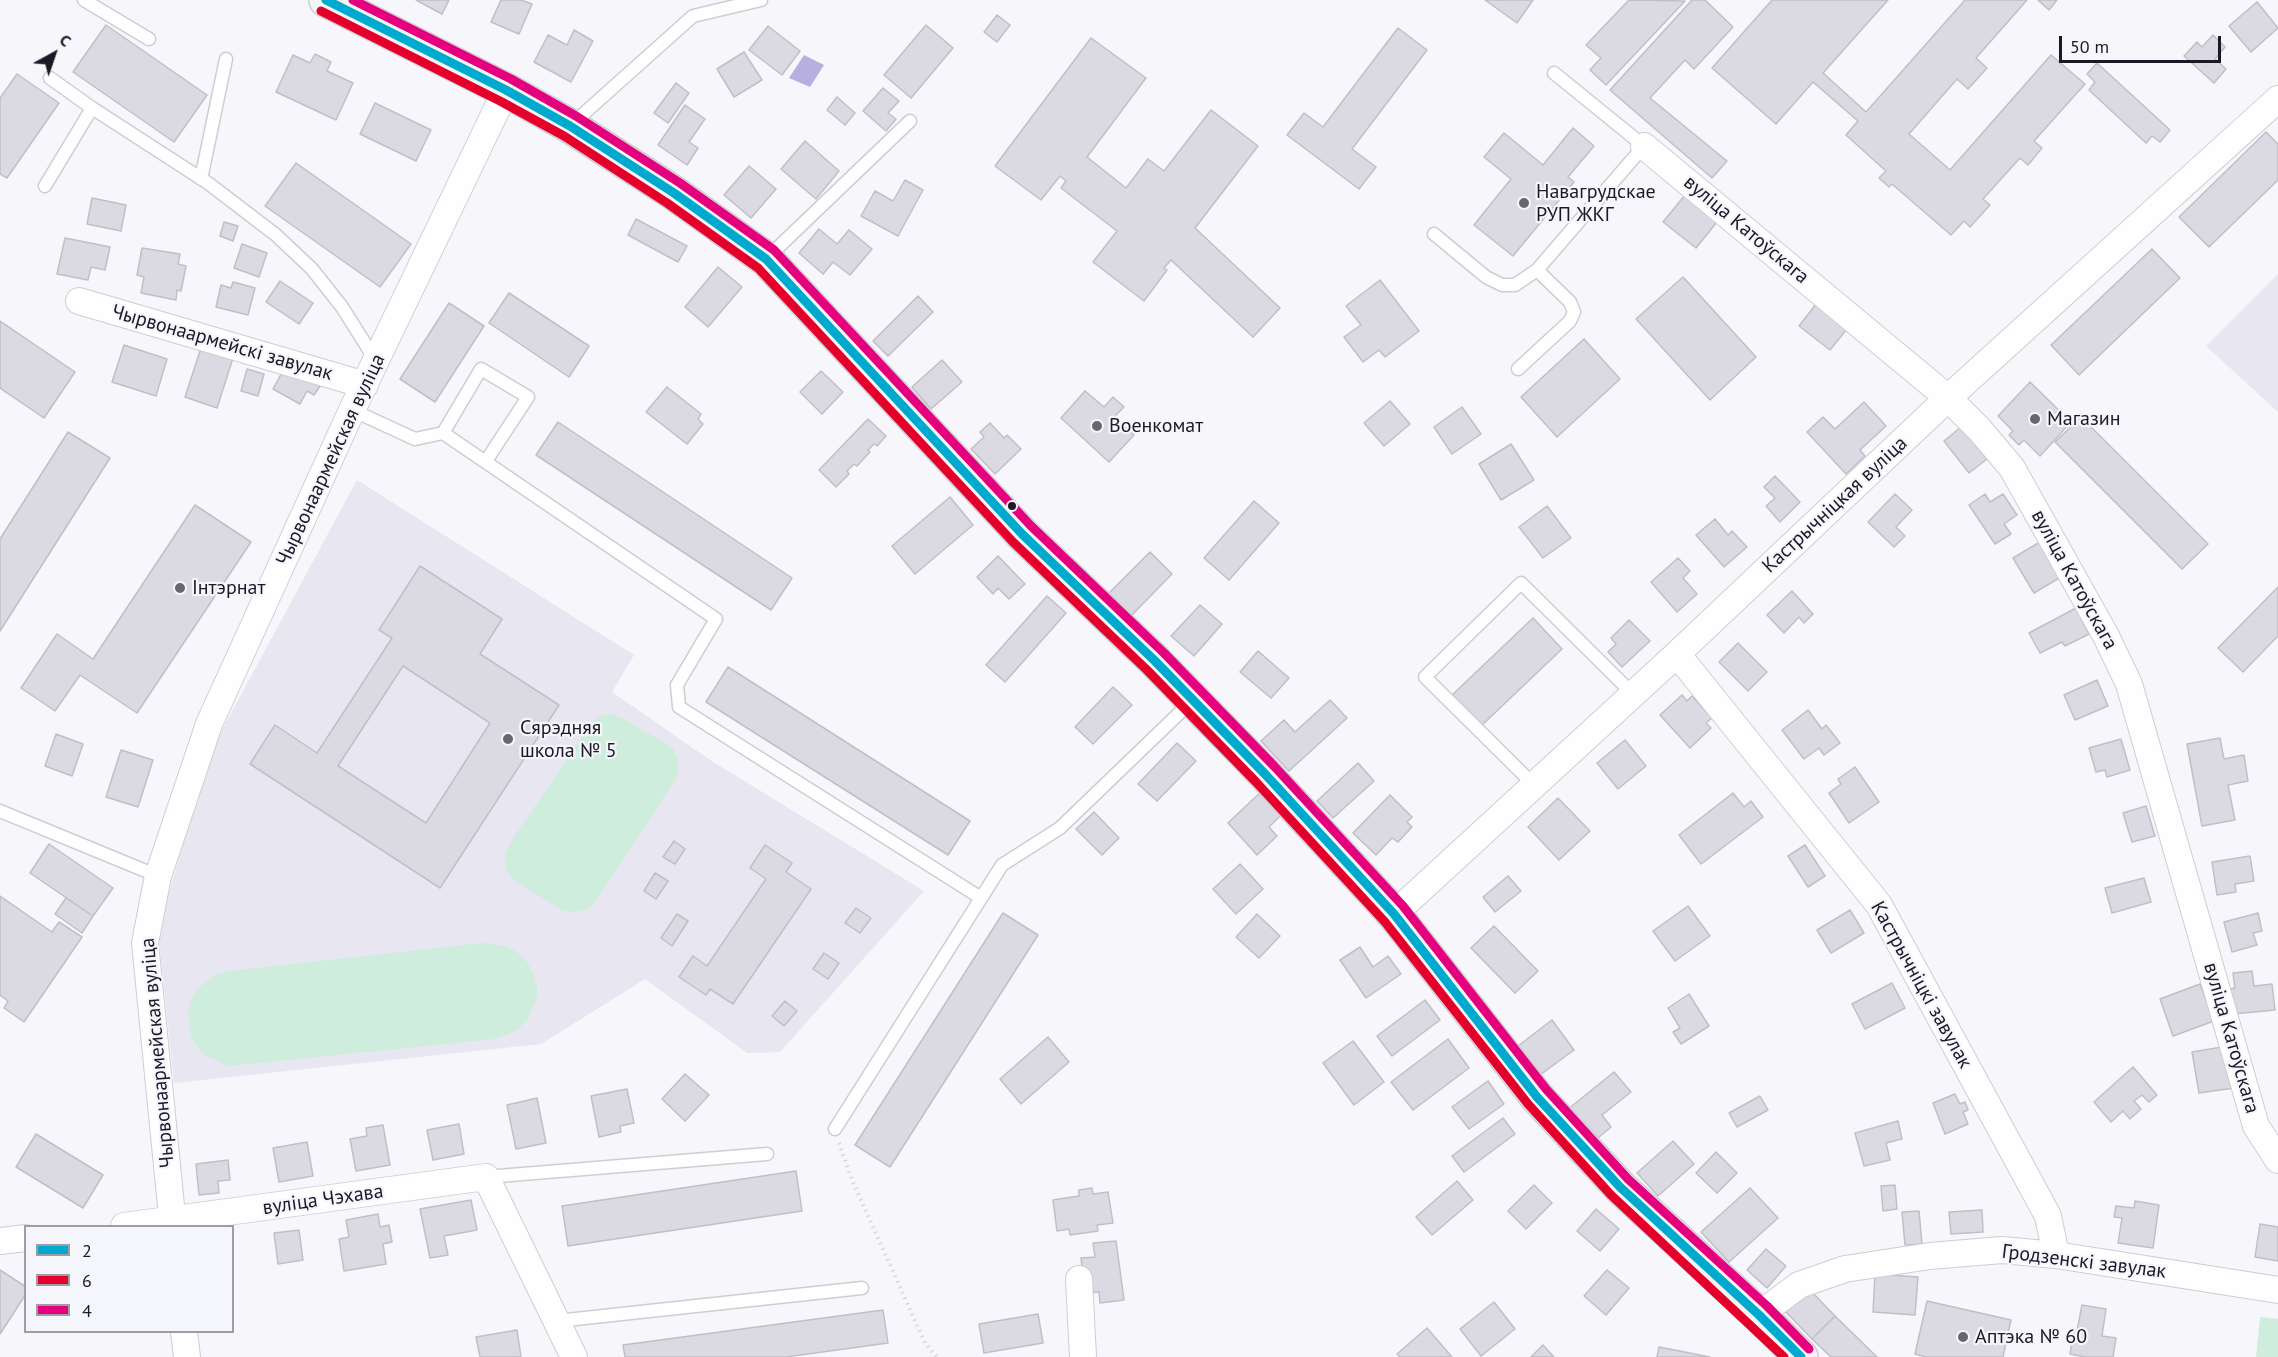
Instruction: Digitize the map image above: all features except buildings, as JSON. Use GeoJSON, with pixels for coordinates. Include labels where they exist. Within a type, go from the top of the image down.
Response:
{"type":"FeatureCollection","features":[{"type":"Feature","properties":{"kind":"street"},"geometry":{"type":"LineString","coordinates":[[326,0],[506,90],[570,126],[674,193],[766,259],[1011,522],[1053,551],[1265,774],[1394,914],[1537,1097],[1620,1186],[1801,1357]]}},
{"type":"Feature","properties":{"kind":"street","name":"Чырвонаармейская вуліца"},"geometry":{"type":"LineString","coordinates":[[173,1224],[145,943],[158,876],[209,724],[352,410],[506,90]]}},
{"type":"Feature","properties":{"kind":"street","name":"Кастрычніцкая вуліца"},"geometry":{"type":"LineString","coordinates":[[1394,914],[1677,654],[1948,398],[2278,99]]}},
{"type":"Feature","properties":{"kind":"street","name":"вуліца Катоўскага"},"geometry":{"type":"LineString","coordinates":[[1644,146],[1948,398],[1980,430],[2012,468],[2106,636],[2129,684],[2256,1126],[2278,1160]]}},
{"type":"Feature","properties":{"kind":"street","name":"Чырвонаармейскі завулак"},"geometry":{"type":"LineString","coordinates":[[79,301],[365,386]]}},
{"type":"Feature","properties":{"kind":"street","name":"Кастрычніцкі завулак"},"geometry":{"type":"LineString","coordinates":[[1677,654],[1879,905],[2048,1216],[2056,1255]]}},
{"type":"Feature","properties":{"kind":"street"},"geometry":{"type":"LineString","coordinates":[[486,1177],[574,1357]]}},
{"type":"Feature","properties":{"kind":"street","name":"вуліца Чэхава"},"geometry":{"type":"LineString","coordinates":[[157,1225],[486,1177]]}},
{"type":"Feature","properties":{"kind":"street"},"geometry":{"type":"LineString","coordinates":[[0,1241],[24,1238]]}},
{"type":"Feature","properties":{"kind":"street","name":"Гродзенскі завулак"},"geometry":{"type":"LineString","coordinates":[[1759,1315],[1799,1285],[1845,1269],[1930,1256],[2002,1250],[2056,1255],[2278,1290]]}},
{"type":"Feature","properties":{"kind":"street"},"geometry":{"type":"LineString","coordinates":[[1079,1279],[1083,1357]]}},
{"type":"Feature","properties":{"kind":"street"},"geometry":{"type":"LineString","coordinates":[[184,1333],[187,1357]]}},
{"type":"Feature","properties":{"kind":"lane"},"geometry":{"type":"LineString","coordinates":[[84,0],[149,39]]}},
{"type":"Feature","properties":{"kind":"lane"},"geometry":{"type":"LineString","coordinates":[[570,126],[693,16],[740,2],[761,0]]}},
{"type":"Feature","properties":{"kind":"lane"},"geometry":{"type":"LineString","coordinates":[[201,179],[226,58]]}},
{"type":"Feature","properties":{"kind":"lane"},"geometry":{"type":"LineString","coordinates":[[1434,234],[1486,277],[1502,285],[1515,285],[1537,270],[1644,146],[1554,73]]}},
{"type":"Feature","properties":{"kind":"lane"},"geometry":{"type":"LineString","coordinates":[[50,78],[201,179],[276,235],[312,269],[342,307],[376,362]]}},
{"type":"Feature","properties":{"kind":"lane"},"geometry":{"type":"LineString","coordinates":[[45,186],[92,108]]}},
{"type":"Feature","properties":{"kind":"lane"},"geometry":{"type":"LineString","coordinates":[[766,259],[910,121]]}},
{"type":"Feature","properties":{"kind":"lane"},"geometry":{"type":"LineString","coordinates":[[1518,369],[1570,321],[1574,312],[1570,302],[1537,270]]}},
{"type":"Feature","properties":{"kind":"lane"},"geometry":{"type":"LineString","coordinates":[[443,433],[481,369],[528,397],[486,461]]}},
{"type":"Feature","properties":{"kind":"lane"},"geometry":{"type":"LineString","coordinates":[[352,410],[415,439],[443,433],[716,619],[677,685],[679,707],[981,898]]}},
{"type":"Feature","properties":{"kind":"lane"},"geometry":{"type":"LineString","coordinates":[[1533,784],[1425,677],[1521,584],[1633,694]]}},
{"type":"Feature","properties":{"kind":"lane"},"geometry":{"type":"LineString","coordinates":[[835,1129],[1002,865],[1060,828],[1193,700]]}},
{"type":"Feature","properties":{"kind":"lane"},"geometry":{"type":"LineString","coordinates":[[0,811],[158,876]]}},
{"type":"Feature","properties":{"kind":"lane"},"geometry":{"type":"LineString","coordinates":[[486,1177],[767,1154]]}},
{"type":"Feature","properties":{"kind":"lane"},"geometry":{"type":"LineString","coordinates":[[558,1321],[862,1288]]}},
{"type":"Feature","properties":{"kind":"path"},"geometry":{"type":"LineString","coordinates":[[835,1129],[852,1180],[925,1343],[937,1357]]}},
{"type":"Feature","properties":{"kind":"shaded area"},"geometry":{"type":"Polygon","coordinates":[[[804,55],[824,65],[810,87],[789,78],[804,55]]]}},
{"type":"Feature","properties":{"kind":"shaded area"},"geometry":{"type":"Polygon","coordinates":[[[2278,274],[2278,412],[2206,346],[2278,274]]]}},
{"type":"Feature","properties":{"kind":"shaded area"},"geometry":{"type":"Polygon","coordinates":[[[357,480],[634,655],[612,692],[710,760],[924,891],[780,1052],[747,1053],[645,979],[541,1044],[174,1083],[158,931],[209,754],[357,480]]]}},
{"type":"Feature","properties":{"kind":"green space"},"geometry":{"type":"Polygon","coordinates":[[[611,714],[673,748],[678,760],[678,775],[596,901],[588,910],[573,912],[562,910],[515,881],[507,871],[505,855],[512,840],[592,722],[602,715],[611,714]]]}},
{"type":"Feature","properties":{"kind":"green space"},"geometry":{"type":"Polygon","coordinates":[[[483,943],[508,947],[518,953],[527,962],[537,985],[537,998],[527,1020],[518,1029],[495,1039],[229,1066],[206,1056],[191,1036],[188,1012],[191,1000],[197,989],[217,974],[483,943]]]}},
{"type":"Feature","properties":{"kind":"green space"},"geometry":{"type":"Polygon","coordinates":[[[2260,1317],[2278,1319],[2278,1357],[2256,1357],[2260,1317]]]}},
{"type":"Feature","properties":{"kind":"transit line","name":"2"},"geometry":{"type":"LineString","coordinates":[[326,0],[506,90],[570,126],[674,193],[766,259],[1022,534],[1155,661],[1265,774],[1394,914],[1537,1097],[1620,1187],[1759,1315],[1801,1357]]}},
{"type":"Feature","properties":{"kind":"transit line","name":"4"},"geometry":{"type":"LineString","coordinates":[[353,0],[511,79],[576,116],[680,183],[774,250],[1031,526],[1164,653],[1274,766],[1403,906],[1546,1089],[1628,1179],[1767,1306],[1809,1349]]}},
{"type":"Feature","properties":{"kind":"transit line","name":"6"},"geometry":{"type":"LineString","coordinates":[[321,11],[500,101],[564,136],[667,203],[758,268],[1013,542],[1147,670],[1256,782],[1385,922],[1528,1104],[1611,1195],[1784,1357]]}},
{"type":"Feature","properties":{"kind":"place","name":"Навагрудскае РУП ЖКГ"},"geometry":{"type":"Point","coordinates":[1524,203]}},
{"type":"Feature","properties":{"kind":"place","name":"Магазин"},"geometry":{"type":"Point","coordinates":[2035,419]}},
{"type":"Feature","properties":{"kind":"place","name":"Военкомат"},"geometry":{"type":"Point","coordinates":[1097,426]}},
{"type":"Feature","properties":{"kind":"place","name":"Інтэрнат"},"geometry":{"type":"Point","coordinates":[180,588]}},
{"type":"Feature","properties":{"kind":"place","name":"Сярэдняя школа № 5"},"geometry":{"type":"Point","coordinates":[508,739]}},
{"type":"Feature","properties":{"kind":"place","name":"Аптэка № 60"},"geometry":{"type":"Point","coordinates":[1963,1337]}}]}
